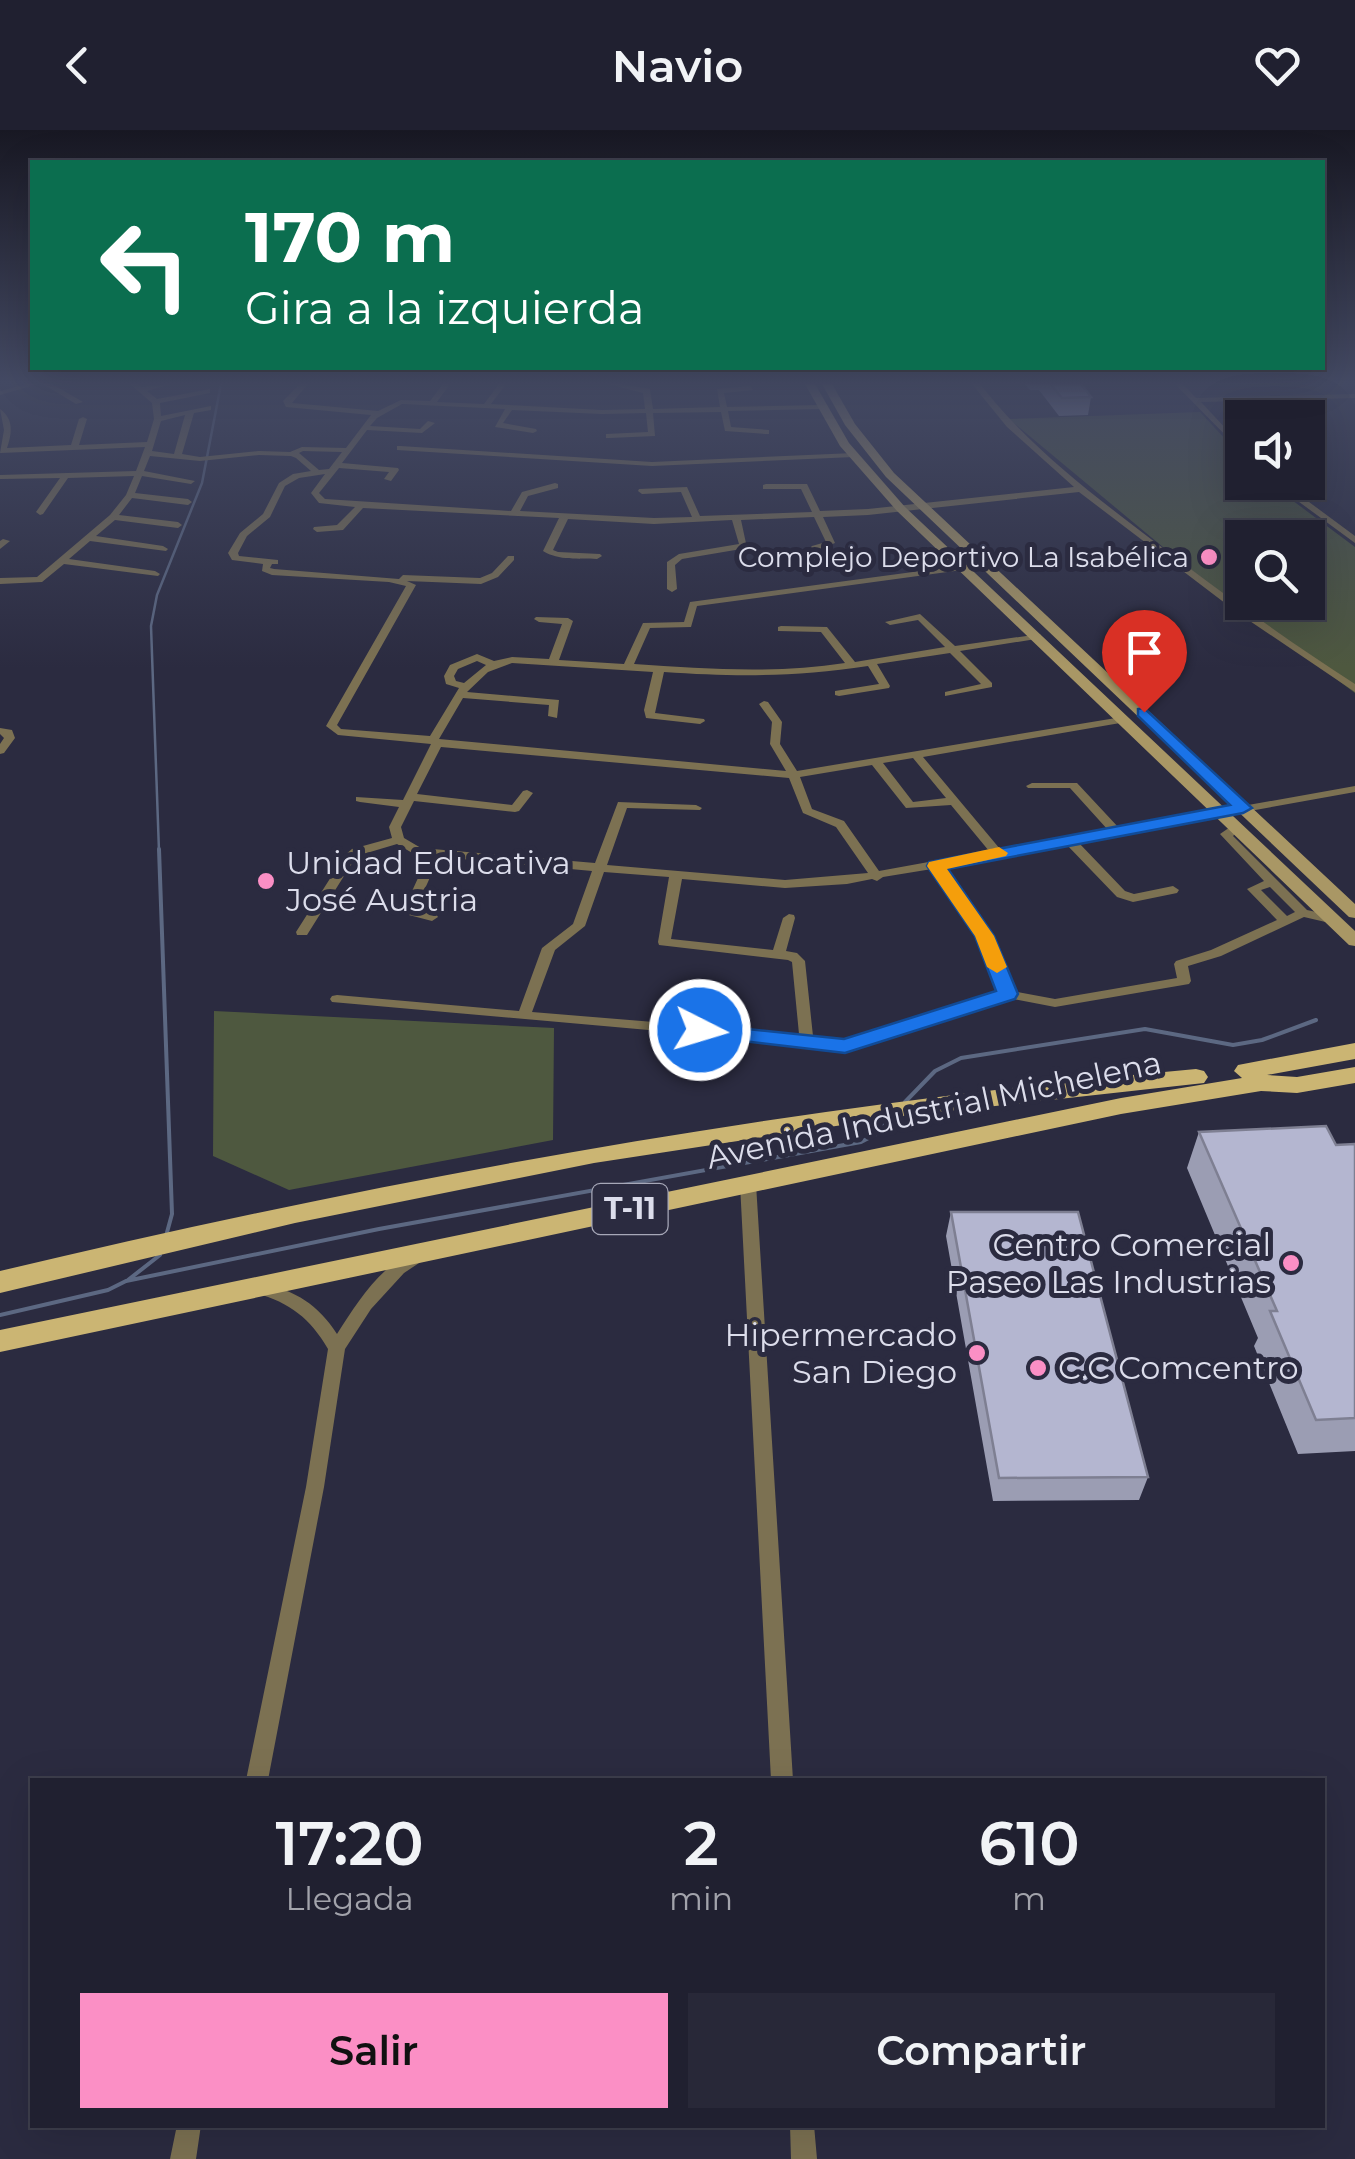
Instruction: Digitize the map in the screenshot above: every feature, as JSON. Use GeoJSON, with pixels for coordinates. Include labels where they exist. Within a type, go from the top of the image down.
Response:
{"type":"FeatureCollection","features":[{"type":"Feature","properties":{"kind":"main road"},"geometry":{"type":"LineString","coordinates":[[875,479],[901,509],[1355,941]]}},
{"type":"Feature","properties":{"kind":"main road"},"geometry":{"type":"LineString","coordinates":[[894,479],[1355,913]]}},
{"type":"Feature","properties":{"kind":"main road","name":"Avenida Industrial Michelena"},"geometry":{"type":"LineString","coordinates":[[0,1282],[182,1238],[688,1138],[938,1104],[1259,1076],[1298,1084],[1353,1057]]}},
{"type":"Feature","properties":{"kind":"main road","name":"Avenida Industrial Michelena"},"geometry":{"type":"LineString","coordinates":[[0,1342],[1259,1076],[1274,1059],[1353,1057]]}},
{"type":"Feature","properties":{"kind":"street"},"geometry":{"type":"LineString","coordinates":[[40,512],[63,479]]}},
{"type":"Feature","properties":{"kind":"street"},"geometry":{"type":"LineString","coordinates":[[0,581],[39,580],[112,516],[130,495],[137,479]]}},
{"type":"Feature","properties":{"kind":"street"},"geometry":{"type":"LineString","coordinates":[[177,479],[192,481]]}},
{"type":"Feature","properties":{"kind":"street"},"geometry":{"type":"LineString","coordinates":[[299,479],[279,486],[270,498],[267,516],[242,535],[233,553],[235,558],[314,566]]}},
{"type":"Feature","properties":{"kind":"street"},"geometry":{"type":"LineString","coordinates":[[326,479],[314,494],[316,497],[361,505],[564,518],[698,519],[818,514],[924,507],[1081,489]]}},
{"type":"Feature","properties":{"kind":"street"},"geometry":{"type":"LineString","coordinates":[[1068,479],[1203,584],[1355,689]]}},
{"type":"Feature","properties":{"kind":"street"},"geometry":{"type":"LineString","coordinates":[[512,516],[525,494],[555,486]]}},
{"type":"Feature","properties":{"kind":"street"},"geometry":{"type":"LineString","coordinates":[[766,487],[804,486],[831,542],[815,548]]}},
{"type":"Feature","properties":{"kind":"street"},"geometry":{"type":"LineString","coordinates":[[642,490],[684,489],[698,519]]}},
{"type":"Feature","properties":{"kind":"street"},"geometry":{"type":"LineString","coordinates":[[130,495],[188,502]]}},
{"type":"Feature","properties":{"kind":"street"},"geometry":{"type":"LineString","coordinates":[[1301,500],[1355,540]]}},
{"type":"Feature","properties":{"kind":"street"},"geometry":{"type":"LineString","coordinates":[[317,529],[340,528],[361,505]]}},
{"type":"Feature","properties":{"kind":"street"},"geometry":{"type":"LineString","coordinates":[[112,516],[178,525]]}},
{"type":"Feature","properties":{"kind":"street"},"geometry":{"type":"LineString","coordinates":[[564,518],[548,551],[557,555],[596,556]]}},
{"type":"Feature","properties":{"kind":"street"},"geometry":{"type":"LineString","coordinates":[[672,589],[670,564],[678,557],[744,546],[736,518]]}},
{"type":"Feature","properties":{"kind":"street"},"geometry":{"type":"LineString","coordinates":[[90,538],[163,549]]}},
{"type":"Feature","properties":{"kind":"street"},"geometry":{"type":"LineString","coordinates":[[268,562],[265,569],[277,572],[481,581],[495,575],[511,558]]}},
{"type":"Feature","properties":{"kind":"street"},"geometry":{"type":"LineString","coordinates":[[63,560],[155,574]]}},
{"type":"Feature","properties":{"kind":"street"},"geometry":{"type":"LineString","coordinates":[[627,668],[646,625],[688,625],[693,604],[962,567]]}},
{"type":"Feature","properties":{"kind":"street"},"geometry":{"type":"LineString","coordinates":[[389,579],[412,587],[331,726],[338,732],[794,775],[1122,720]]}},
{"type":"Feature","properties":{"kind":"street"},"geometry":{"type":"LineString","coordinates":[[890,622],[920,618],[958,651],[988,685],[949,694]]}},
{"type":"Feature","properties":{"kind":"street"},"geometry":{"type":"LineString","coordinates":[[538,619],[568,622],[553,662]]}},
{"type":"Feature","properties":{"kind":"street"},"geometry":{"type":"LineString","coordinates":[[781,629],[824,628],[852,665]]}},
{"type":"Feature","properties":{"kind":"street"},"geometry":{"type":"LineString","coordinates":[[398,840],[396,826],[435,742],[464,690],[479,670],[490,663],[512,660],[743,674],[816,671],[1036,636]]}},
{"type":"Feature","properties":{"kind":"street"},"geometry":{"type":"LineString","coordinates":[[490,663],[477,657],[454,667],[449,676],[451,684],[464,690],[555,702],[552,716]]}},
{"type":"Feature","properties":{"kind":"street"},"geometry":{"type":"LineString","coordinates":[[839,693],[885,686],[871,662]]}},
{"type":"Feature","properties":{"kind":"street"},"geometry":{"type":"LineString","coordinates":[[660,670],[648,710],[650,716],[700,721]]}},
{"type":"Feature","properties":{"kind":"street"},"geometry":{"type":"LineString","coordinates":[[764,704],[777,722],[776,744],[794,775],[807,810],[840,824],[878,877]]}},
{"type":"Feature","properties":{"kind":"street"},"geometry":{"type":"LineString","coordinates":[[0,730],[8,732],[10,738],[0,751]]}},
{"type":"Feature","properties":{"kind":"street"},"geometry":{"type":"LineString","coordinates":[[915,754],[997,853]]}},
{"type":"Feature","properties":{"kind":"street"},"geometry":{"type":"LineString","coordinates":[[875,761],[910,806],[952,801]]}},
{"type":"Feature","properties":{"kind":"street"},"geometry":{"type":"LineString","coordinates":[[1032,786],[1073,785],[1118,832]]}},
{"type":"Feature","properties":{"kind":"street"},"geometry":{"type":"LineString","coordinates":[[302,932],[349,858],[356,852],[398,840],[418,851],[784,884],[878,877],[1355,789]]}},
{"type":"Feature","properties":{"kind":"street"},"geometry":{"type":"LineString","coordinates":[[360,799],[515,809],[527,794]]}},
{"type":"Feature","properties":{"kind":"street"},"geometry":{"type":"LineString","coordinates":[[524,1016],[550,948],[579,926],[622,804],[696,808]]}},
{"type":"Feature","properties":{"kind":"street"},"geometry":{"type":"LineString","coordinates":[[1236,827],[1226,834],[1228,838],[1302,912],[1334,920]]}},
{"type":"Feature","properties":{"kind":"street"},"geometry":{"type":"LineString","coordinates":[[1070,841],[1121,894],[1133,898],[1173,890]]}},
{"type":"Feature","properties":{"kind":"street"},"geometry":{"type":"LineString","coordinates":[[432,917],[408,911],[436,853]]}},
{"type":"Feature","properties":{"kind":"street"},"geometry":{"type":"LineString","coordinates":[[936,866],[984,936],[1008,994]]}},
{"type":"Feature","properties":{"kind":"street"},"geometry":{"type":"LineString","coordinates":[[676,875],[664,942],[778,955],[798,961],[806,1039]]}},
{"type":"Feature","properties":{"kind":"street"},"geometry":{"type":"LineString","coordinates":[[1273,882],[1253,889],[1285,921]]}},
{"type":"Feature","properties":{"kind":"street"},"geometry":{"type":"LineString","coordinates":[[337,999],[806,1039],[845,1046],[1008,994],[1055,1004],[1184,981],[1182,964],[1216,954],[1302,912]]}},
{"type":"Feature","properties":{"kind":"street"},"geometry":{"type":"LineString","coordinates":[[778,955],[789,918]]}},
{"type":"Feature","properties":{"kind":"street"},"geometry":{"type":"LineString","coordinates":[[748,1184],[782,1778]]}},
{"type":"Feature","properties":{"kind":"street"},"geometry":{"type":"LineString","coordinates":[[257,1778],[315,1487],[337,1348],[365,1304],[398,1269],[423,1252]]}},
{"type":"Feature","properties":{"kind":"street"},"geometry":{"type":"LineString","coordinates":[[258,1287],[295,1297],[320,1318],[337,1348]]}},
{"type":"Feature","properties":{"kind":"street"},"geometry":{"type":"LineString","coordinates":[[183,2159],[188,2128]]}},
{"type":"Feature","properties":{"kind":"street"},"geometry":{"type":"LineString","coordinates":[[802,2128],[804,2159]]}},
{"type":"Feature","properties":{"kind":"green space"},"geometry":{"type":"Polygon","coordinates":[[[1081,479],[1225,479],[1225,500],[1292,500],[1319,520],[1225,520],[1225,596],[1081,479]]]}},
{"type":"Feature","properties":{"kind":"green space"},"geometry":{"type":"Polygon","coordinates":[[[1325,525],[1355,547],[1355,693],[1258,620],[1325,620],[1325,525]]]}},
{"type":"Feature","properties":{"kind":"green space"},"geometry":{"type":"Polygon","coordinates":[[[214,1011],[554,1028],[553,1140],[289,1190],[213,1156],[214,1011]]]}},
{"type":"Feature","properties":{"kind":"building","name":"Centro Comercial Paseo Las Industrias"},"geometry":{"type":"Polygon","coordinates":[[[1326,1126],[1336,1145],[1355,1144],[1355,1418],[1316,1420],[1270,1311],[1277,1311],[1199,1132],[1326,1126]]]}},
{"type":"Feature","properties":{"kind":"building","name":"C.C Comcentro"},"geometry":{"type":"Polygon","coordinates":[[[951,1212],[1078,1212],[1148,1477],[999,1478],[951,1212]]]}},
{"type":"Feature","properties":{"kind":"waterway"},"geometry":{"type":"LineString","coordinates":[[159,851],[151,626],[157,595],[203,479]]}},
{"type":"Feature","properties":{"kind":"waterway"},"geometry":{"type":"LineString","coordinates":[[159,849],[172,1214],[166,1236]]}},
{"type":"Feature","properties":{"kind":"waterway"},"geometry":{"type":"LineString","coordinates":[[905,1102],[935,1071],[961,1058],[1145,1029],[1233,1045],[1262,1040],[1316,1020]]}},
{"type":"Feature","properties":{"kind":"waterway"},"geometry":{"type":"LineString","coordinates":[[0,1315],[108,1290],[126,1281],[379,1229],[861,1142],[878,1133],[892,1117]]}},
{"type":"Feature","properties":{"kind":"waterway"},"geometry":{"type":"LineString","coordinates":[[128,1280],[160,1255]]}},
{"type":"Feature","properties":{"kind":"slow traffic"},"geometry":{"type":"LineString","coordinates":[[997,967],[984,936],[936,866],[999,853]]}},
{"type":"Feature","properties":{"kind":"place","name":"Complejo Deportivo La Isabélica"},"geometry":{"type":"Point","coordinates":[1209,557]}},
{"type":"Feature","properties":{"kind":"place","name":"Unidad Educativa José Austria"},"geometry":{"type":"Point","coordinates":[266,881]}},
{"type":"Feature","properties":{"kind":"place","name":"Centro Comercial Paseo Las Industrias"},"geometry":{"type":"Point","coordinates":[1291,1263]}},
{"type":"Feature","properties":{"kind":"place","name":"Hipermercado San Diego"},"geometry":{"type":"Point","coordinates":[977,1353]}},
{"type":"Feature","properties":{"kind":"place","name":"C.C Comcentro"},"geometry":{"type":"Point","coordinates":[1038,1368]}},
{"type":"Feature","properties":{"kind":"route"},"geometry":{"type":"LineString","coordinates":[[700,1030],[845,1046],[1008,994],[984,936],[936,866],[1243,808],[1144,712]]}}]}
